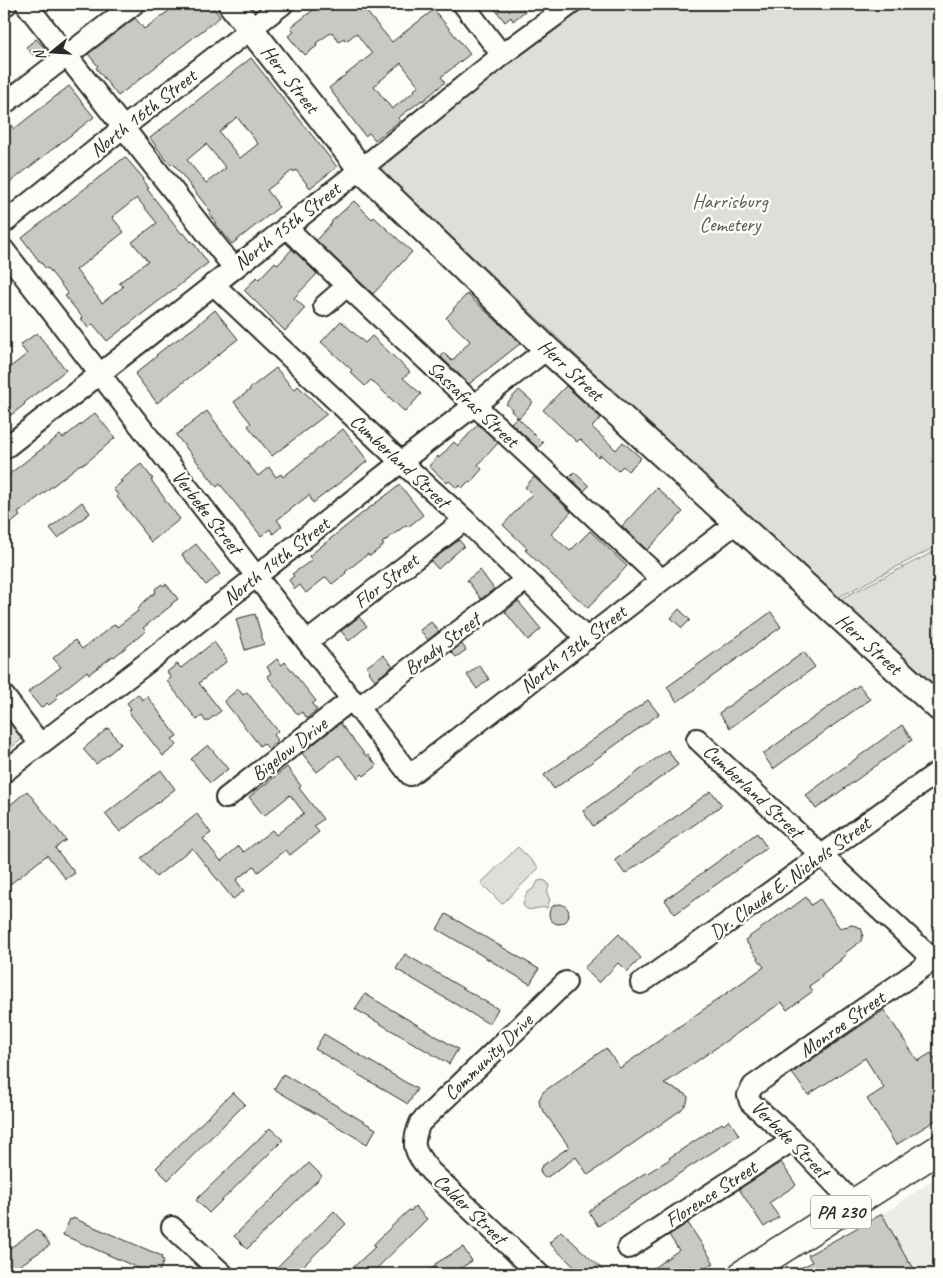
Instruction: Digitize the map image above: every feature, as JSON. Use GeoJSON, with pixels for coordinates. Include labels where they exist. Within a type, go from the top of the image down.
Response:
{"type":"FeatureCollection","features":[{"type":"Feature","properties":{"kind":"highway","name":"PA 230"},"geometry":{"type":"LineString","coordinates":[[743,1274],[939,1149]]}},
{"type":"Feature","properties":{"kind":"main road","name":"Herr Street"},"geometry":{"type":"LineString","coordinates":[[231,4],[361,169],[547,349],[939,708]]}},
{"type":"Feature","properties":{"kind":"street"},"geometry":{"type":"LineString","coordinates":[[26,4],[234,268]]}},
{"type":"Feature","properties":{"kind":"street"},"geometry":{"type":"LineString","coordinates":[[4,104],[134,4]]}},
{"type":"Feature","properties":{"kind":"street","name":"North 16th Street"},"geometry":{"type":"LineString","coordinates":[[4,223],[283,4]]}},
{"type":"Feature","properties":{"kind":"street"},"geometry":{"type":"LineString","coordinates":[[463,4],[502,55]]}},
{"type":"Feature","properties":{"kind":"street","name":"North 15th Street"},"geometry":{"type":"LineString","coordinates":[[4,449],[361,169],[502,55],[570,4]]}},
{"type":"Feature","properties":{"kind":"street","name":"Sassafras Street"},"geometry":{"type":"LineString","coordinates":[[286,227],[346,286],[662,580]]}},
{"type":"Feature","properties":{"kind":"street","name":"Verbeke Street"},"geometry":{"type":"LineString","coordinates":[[4,250],[410,775]]}},
{"type":"Feature","properties":{"kind":"street","name":"Cumberland Street"},"geometry":{"type":"LineString","coordinates":[[213,284],[465,520],[587,639]]}},
{"type":"Feature","properties":{"kind":"street"},"geometry":{"type":"LineString","coordinates":[[324,306],[346,286]]}},
{"type":"Feature","properties":{"kind":"street","name":"North 14th Street"},"geometry":{"type":"LineString","coordinates":[[4,772],[144,665],[547,349]]}},
{"type":"Feature","properties":{"kind":"street","name":"Flor Street"},"geometry":{"type":"LineString","coordinates":[[307,642],[465,520]]}},
{"type":"Feature","properties":{"kind":"street","name":"North 13th Street"},"geometry":{"type":"LineString","coordinates":[[410,775],[736,523]]}},
{"type":"Feature","properties":{"kind":"street","name":"Brady Street"},"geometry":{"type":"LineString","coordinates":[[356,703],[526,580]]}},
{"type":"Feature","properties":{"kind":"street"},"geometry":{"type":"LineString","coordinates":[[4,696],[40,744]]}},
{"type":"Feature","properties":{"kind":"street","name":"Bigelow Drive"},"geometry":{"type":"LineString","coordinates":[[226,798],[356,703]]}},
{"type":"Feature","properties":{"kind":"street","name":"Cumberland Street"},"geometry":{"type":"LineString","coordinates":[[697,739],[937,960]]}},
{"type":"Feature","properties":{"kind":"street","name":"Dr. Claude E. Nichols Street"},"geometry":{"type":"LineString","coordinates":[[640,983],[723,926],[939,771]]}},
{"type":"Feature","properties":{"kind":"street","name":"Monroe Street"},"geometry":{"type":"LineString","coordinates":[[748,1095],[753,1086],[937,960]]}},
{"type":"Feature","properties":{"kind":"street","name":"Community Drive"},"geometry":{"type":"LineString","coordinates":[[414,1136],[420,1123],[566,982]]}},
{"type":"Feature","properties":{"kind":"street","name":"Verbeke Street"},"geometry":{"type":"LineString","coordinates":[[748,1095],[750,1102],[793,1140],[854,1204]]}},
{"type":"Feature","properties":{"kind":"street","name":"Calder Street"},"geometry":{"type":"LineString","coordinates":[[414,1136],[416,1153],[430,1171],[540,1274]]}},
{"type":"Feature","properties":{"kind":"street","name":"Florence Street"},"geometry":{"type":"LineString","coordinates":[[628,1248],[793,1140]]}},
{"type":"Feature","properties":{"kind":"street"},"geometry":{"type":"LineString","coordinates":[[172,1227],[223,1274]]}},
{"type":"Feature","properties":{"kind":"shaded area"},"geometry":{"type":"Polygon","coordinates":[[[939,1176],[939,1274],[795,1274],[939,1176]]]}},
{"type":"Feature","properties":{"kind":"green space","name":"Harrisburg Cemetery"},"geometry":{"type":"Polygon","coordinates":[[[585,4],[939,4],[939,545],[833,600],[377,166],[486,73],[585,4]]]}},
{"type":"Feature","properties":{"kind":"green space"},"geometry":{"type":"Polygon","coordinates":[[[939,549],[939,695],[834,602],[939,549]]]}},
{"type":"Feature","properties":{"kind":"green space"},"geometry":{"type":"Polygon","coordinates":[[[4,716],[22,739],[4,753],[4,716]]]}},
{"type":"Feature","properties":{"kind":"green space"},"geometry":{"type":"Polygon","coordinates":[[[518,847],[539,868],[502,904],[481,883],[518,847]]]}},
{"type":"Feature","properties":{"kind":"green space"},"geometry":{"type":"Polygon","coordinates":[[[543,880],[549,886],[547,893],[550,900],[547,908],[527,909],[523,905],[526,894],[535,887],[538,881],[543,880]]]}},
{"type":"Feature","properties":{"kind":"building"},"geometry":{"type":"Polygon","coordinates":[[[178,4],[211,4],[220,17],[118,96],[96,68],[98,66],[88,54],[135,18],[144,29],[178,4]]]}},
{"type":"Feature","properties":{"kind":"building"},"geometry":{"type":"Polygon","coordinates":[[[321,4],[373,4],[365,10],[392,42],[434,10],[470,54],[441,77],[445,82],[423,101],[398,118],[400,121],[375,140],[369,133],[365,136],[329,88],[372,54],[356,33],[349,39],[345,41],[344,38],[339,42],[332,32],[316,43],[317,46],[305,55],[288,36],[294,32],[291,27],[321,4]],[[401,63],[374,86],[392,109],[419,86],[401,63]]]}},
{"type":"Feature","properties":{"kind":"building"},"geometry":{"type":"Polygon","coordinates":[[[491,4],[520,4],[525,11],[513,21],[511,17],[505,22],[491,4]]]}},
{"type":"Feature","properties":{"kind":"building"},"geometry":{"type":"Polygon","coordinates":[[[36,39],[45,48],[35,57],[26,47],[36,39]]]}},
{"type":"Feature","properties":{"kind":"building"},"geometry":{"type":"Polygon","coordinates":[[[251,58],[337,167],[310,188],[296,170],[294,172],[293,170],[267,190],[279,207],[232,244],[215,223],[209,213],[211,212],[173,163],[171,165],[166,160],[150,138],[251,58]],[[237,117],[219,132],[240,158],[258,144],[237,117]],[[206,144],[187,160],[206,183],[226,168],[206,144]]]}},
{"type":"Feature","properties":{"kind":"building"},"geometry":{"type":"Polygon","coordinates":[[[69,86],[94,117],[4,187],[4,116],[14,129],[69,86]]]}},
{"type":"Feature","properties":{"kind":"building"},"geometry":{"type":"Polygon","coordinates":[[[125,157],[144,179],[142,180],[149,188],[147,189],[182,234],[184,233],[192,241],[208,263],[107,341],[93,324],[88,328],[81,319],[83,318],[65,296],[68,294],[22,238],[125,157]],[[137,198],[112,217],[124,232],[76,270],[102,303],[123,287],[120,282],[148,261],[132,242],[157,223],[137,198]]]}},
{"type":"Feature","properties":{"kind":"building"},"geometry":{"type":"Polygon","coordinates":[[[354,201],[372,219],[374,217],[412,252],[373,294],[316,240],[331,222],[354,201]]]}},
{"type":"Feature","properties":{"kind":"building"},"geometry":{"type":"Polygon","coordinates":[[[292,249],[317,274],[294,298],[305,308],[285,331],[244,290],[257,277],[259,279],[275,262],[278,265],[292,249]]]}},
{"type":"Feature","properties":{"kind":"building"},"geometry":{"type":"Polygon","coordinates":[[[467,294],[521,343],[469,384],[441,357],[444,353],[452,361],[470,341],[446,318],[467,294]]]}},
{"type":"Feature","properties":{"kind":"building"},"geometry":{"type":"Polygon","coordinates":[[[215,310],[238,339],[157,403],[135,374],[156,355],[194,328],[215,310]]]}},
{"type":"Feature","properties":{"kind":"building"},"geometry":{"type":"Polygon","coordinates":[[[341,321],[365,343],[372,336],[410,372],[403,378],[421,394],[405,412],[371,380],[365,386],[350,372],[352,370],[321,342],[341,321]]]}},
{"type":"Feature","properties":{"kind":"building"},"geometry":{"type":"Polygon","coordinates":[[[37,333],[66,370],[11,415],[4,407],[4,372],[27,354],[20,345],[37,333]]]}},
{"type":"Feature","properties":{"kind":"building"},"geometry":{"type":"Polygon","coordinates":[[[276,368],[294,390],[298,386],[327,414],[272,456],[248,426],[251,423],[234,402],[276,368]]]}},
{"type":"Feature","properties":{"kind":"building"},"geometry":{"type":"Polygon","coordinates":[[[566,386],[601,418],[592,427],[616,450],[623,442],[641,458],[628,471],[623,466],[618,471],[601,455],[598,457],[580,439],[577,442],[543,410],[566,386]]]}},
{"type":"Feature","properties":{"kind":"building"},"geometry":{"type":"Polygon","coordinates":[[[519,390],[533,402],[519,418],[506,404],[519,390]]]}},
{"type":"Feature","properties":{"kind":"building"},"geometry":{"type":"Polygon","coordinates":[[[207,411],[258,476],[269,467],[276,477],[281,474],[283,477],[343,429],[368,461],[313,503],[309,495],[277,520],[282,526],[273,534],[270,529],[261,536],[220,484],[217,487],[176,435],[207,411]]]}},
{"type":"Feature","properties":{"kind":"building"},"geometry":{"type":"Polygon","coordinates":[[[95,413],[115,438],[86,463],[79,465],[18,513],[20,516],[4,529],[4,478],[60,435],[63,438],[95,413]]]}},
{"type":"Feature","properties":{"kind":"building"},"geometry":{"type":"Polygon","coordinates":[[[517,417],[543,443],[538,448],[511,423],[517,417]]]}},
{"type":"Feature","properties":{"kind":"building"},"geometry":{"type":"Polygon","coordinates":[[[478,424],[498,443],[478,465],[482,469],[470,483],[468,482],[462,488],[459,485],[457,488],[449,481],[447,483],[429,466],[454,442],[458,446],[478,424]]]}},
{"type":"Feature","properties":{"kind":"building"},"geometry":{"type":"Polygon","coordinates":[[[141,464],[180,519],[151,542],[113,489],[141,464]]]}},
{"type":"Feature","properties":{"kind":"building"},"geometry":{"type":"Polygon","coordinates":[[[574,472],[589,486],[584,491],[569,477],[574,472]]]}},
{"type":"Feature","properties":{"kind":"building"},"geometry":{"type":"Polygon","coordinates":[[[534,477],[571,512],[551,534],[570,551],[590,531],[627,566],[588,608],[525,550],[527,548],[503,525],[532,494],[525,487],[534,477]]]}},
{"type":"Feature","properties":{"kind":"building"},"geometry":{"type":"Polygon","coordinates":[[[400,485],[423,515],[382,543],[384,545],[370,556],[368,554],[332,584],[326,577],[306,593],[300,585],[295,589],[289,580],[294,576],[292,574],[312,560],[309,556],[400,485]]]}},
{"type":"Feature","properties":{"kind":"building"},"geometry":{"type":"Polygon","coordinates":[[[657,488],[683,512],[647,550],[622,526],[657,488]]]}},
{"type":"Feature","properties":{"kind":"building"},"geometry":{"type":"Polygon","coordinates":[[[82,502],[90,513],[58,538],[50,528],[82,502]]]}},
{"type":"Feature","properties":{"kind":"building"},"geometry":{"type":"Polygon","coordinates":[[[459,540],[464,546],[438,569],[431,561],[459,540]]]}},
{"type":"Feature","properties":{"kind":"building"},"geometry":{"type":"Polygon","coordinates":[[[196,544],[220,574],[206,585],[182,555],[196,544]]]}},
{"type":"Feature","properties":{"kind":"building"},"geometry":{"type":"Polygon","coordinates":[[[480,570],[494,589],[481,599],[467,580],[480,570]]]}},
{"type":"Feature","properties":{"kind":"building"},"geometry":{"type":"Polygon","coordinates":[[[162,584],[164,586],[166,584],[178,599],[143,628],[146,631],[114,657],[89,674],[87,671],[56,696],[58,698],[41,708],[28,692],[61,667],[53,658],[75,640],[82,649],[115,624],[117,627],[138,611],[140,605],[156,592],[155,589],[162,584]]]}},
{"type":"Feature","properties":{"kind":"building"},"geometry":{"type":"Polygon","coordinates":[[[518,601],[541,629],[528,640],[505,612],[518,601]]]}},
{"type":"Feature","properties":{"kind":"building"},"geometry":{"type":"Polygon","coordinates":[[[679,609],[690,620],[682,628],[671,618],[679,609]]]}},
{"type":"Feature","properties":{"kind":"building"},"geometry":{"type":"Polygon","coordinates":[[[771,612],[781,627],[677,702],[667,687],[771,612]]]}},
{"type":"Feature","properties":{"kind":"building"},"geometry":{"type":"Polygon","coordinates":[[[255,614],[264,644],[245,650],[236,619],[255,614]]]}},
{"type":"Feature","properties":{"kind":"building"},"geometry":{"type":"Polygon","coordinates":[[[359,617],[367,626],[349,641],[341,631],[359,617]]]}},
{"type":"Feature","properties":{"kind":"building"},"geometry":{"type":"Polygon","coordinates":[[[431,622],[439,631],[428,640],[420,630],[431,622]]]}},
{"type":"Feature","properties":{"kind":"building"},"geometry":{"type":"Polygon","coordinates":[[[214,642],[226,658],[226,662],[199,683],[221,711],[206,722],[202,716],[197,720],[167,681],[171,678],[167,672],[177,664],[181,668],[214,642]]]}},
{"type":"Feature","properties":{"kind":"building"},"geometry":{"type":"Polygon","coordinates":[[[462,644],[466,650],[456,657],[451,652],[462,644]]]}},
{"type":"Feature","properties":{"kind":"building"},"geometry":{"type":"Polygon","coordinates":[[[804,652],[815,667],[730,728],[719,713],[804,652]]]}},
{"type":"Feature","properties":{"kind":"building"},"geometry":{"type":"Polygon","coordinates":[[[383,655],[393,666],[375,680],[366,667],[383,655]]]}},
{"type":"Feature","properties":{"kind":"building"},"geometry":{"type":"Polygon","coordinates":[[[277,659],[282,665],[285,662],[316,701],[312,704],[317,710],[307,718],[302,712],[298,715],[267,676],[271,673],[267,667],[277,659]]]}},
{"type":"Feature","properties":{"kind":"building"},"geometry":{"type":"Polygon","coordinates":[[[479,665],[489,679],[477,689],[467,675],[479,665]]]}},
{"type":"Feature","properties":{"kind":"building"},"geometry":{"type":"Polygon","coordinates":[[[859,685],[870,699],[773,769],[763,754],[859,685]]]}},
{"type":"Feature","properties":{"kind":"building"},"geometry":{"type":"Polygon","coordinates":[[[238,689],[243,695],[247,692],[278,731],[274,735],[278,740],[268,748],[263,743],[260,746],[224,701],[238,689]]]}},
{"type":"Feature","properties":{"kind":"building"},"geometry":{"type":"Polygon","coordinates":[[[138,694],[142,700],[147,696],[177,736],[172,739],[177,745],[163,756],[128,711],[131,708],[127,703],[138,694]]]}},
{"type":"Feature","properties":{"kind":"building"},"geometry":{"type":"Polygon","coordinates":[[[648,700],[659,714],[554,789],[544,775],[648,700]]]}},
{"type":"Feature","properties":{"kind":"building"},"geometry":{"type":"Polygon","coordinates":[[[340,723],[366,756],[368,755],[377,766],[364,776],[362,774],[358,778],[339,755],[317,772],[302,753],[340,723]]]}},
{"type":"Feature","properties":{"kind":"building"},"geometry":{"type":"Polygon","coordinates":[[[902,725],[912,740],[816,809],[806,795],[902,725]]]}},
{"type":"Feature","properties":{"kind":"building"},"geometry":{"type":"Polygon","coordinates":[[[108,728],[121,744],[96,764],[83,749],[108,728]]]}},
{"type":"Feature","properties":{"kind":"building"},"geometry":{"type":"Polygon","coordinates":[[[208,745],[228,769],[210,783],[191,759],[208,745]]]}},
{"type":"Feature","properties":{"kind":"building"},"geometry":{"type":"Polygon","coordinates":[[[668,750],[678,765],[593,826],[583,811],[668,750]]]}},
{"type":"Feature","properties":{"kind":"building"},"geometry":{"type":"Polygon","coordinates":[[[287,767],[301,786],[299,788],[323,819],[314,826],[319,832],[290,855],[286,850],[258,872],[254,866],[236,880],[244,891],[233,899],[192,848],[156,877],[141,858],[197,814],[211,833],[203,839],[221,861],[239,846],[244,852],[272,830],[276,835],[304,813],[290,795],[264,816],[249,797],[287,767]]]}},
{"type":"Feature","properties":{"kind":"building"},"geometry":{"type":"Polygon","coordinates":[[[161,770],[175,789],[120,832],[105,814],[161,770]]]}},
{"type":"Feature","properties":{"kind":"building"},"geometry":{"type":"Polygon","coordinates":[[[27,791],[66,840],[55,848],[75,873],[66,879],[47,855],[4,889],[4,810],[27,791]]]}},
{"type":"Feature","properties":{"kind":"building"},"geometry":{"type":"Polygon","coordinates":[[[711,791],[722,805],[625,874],[615,860],[711,791]]]}},
{"type":"Feature","properties":{"kind":"building"},"geometry":{"type":"Polygon","coordinates":[[[757,833],[767,848],[675,914],[665,900],[757,833]]]}},
{"type":"Feature","properties":{"kind":"building"},"geometry":{"type":"Polygon","coordinates":[[[806,897],[811,905],[820,899],[840,928],[852,925],[861,928],[863,934],[861,941],[845,953],[846,955],[841,960],[821,975],[822,977],[809,986],[813,991],[787,1010],[782,1002],[664,1084],[686,1094],[688,1097],[687,1103],[681,1110],[588,1175],[576,1157],[545,1178],[541,1174],[540,1169],[542,1166],[569,1147],[540,1106],[539,1100],[543,1092],[606,1048],[620,1068],[764,967],[745,940],[806,897]]]}},
{"type":"Feature","properties":{"kind":"building"},"geometry":{"type":"Polygon","coordinates":[[[559,904],[566,907],[569,914],[566,921],[559,924],[552,921],[549,914],[552,907],[559,904]]]}},
{"type":"Feature","properties":{"kind":"building"},"geometry":{"type":"Polygon","coordinates":[[[446,914],[539,969],[530,984],[437,929],[446,914]]]}},
{"type":"Feature","properties":{"kind":"building"},"geometry":{"type":"Polygon","coordinates":[[[619,934],[641,958],[627,972],[618,963],[599,983],[584,968],[619,934]]]}},
{"type":"Feature","properties":{"kind":"building"},"geometry":{"type":"Polygon","coordinates":[[[405,954],[498,1009],[489,1024],[396,969],[405,954]]]}},
{"type":"Feature","properties":{"kind":"building"},"geometry":{"type":"Polygon","coordinates":[[[365,994],[458,1049],[449,1064],[355,1009],[365,994]]]}},
{"type":"Feature","properties":{"kind":"building"},"geometry":{"type":"Polygon","coordinates":[[[884,1010],[918,1061],[931,1053],[939,1065],[939,1118],[896,1145],[867,1099],[884,1088],[865,1058],[808,1095],[792,1073],[884,1010]]]}},
{"type":"Feature","properties":{"kind":"building"},"geometry":{"type":"Polygon","coordinates":[[[324,1034],[417,1089],[408,1104],[315,1049],[324,1034]]]}},
{"type":"Feature","properties":{"kind":"building"},"geometry":{"type":"Polygon","coordinates":[[[283,1074],[376,1129],[367,1144],[274,1089],[283,1074]]]}},
{"type":"Feature","properties":{"kind":"building"},"geometry":{"type":"Polygon","coordinates":[[[233,1092],[245,1104],[168,1180],[156,1168],[233,1092]]]}},
{"type":"Feature","properties":{"kind":"building"},"geometry":{"type":"Polygon","coordinates":[[[729,1120],[739,1135],[598,1226],[589,1212],[593,1207],[670,1159],[722,1123],[724,1125],[729,1120]]]}},
{"type":"Feature","properties":{"kind":"building"},"geometry":{"type":"Polygon","coordinates":[[[270,1128],[283,1140],[209,1213],[196,1200],[270,1128]]]}},
{"type":"Feature","properties":{"kind":"building"},"geometry":{"type":"Polygon","coordinates":[[[781,1162],[796,1185],[769,1203],[779,1217],[764,1227],[739,1189],[781,1162]]]}},
{"type":"Feature","properties":{"kind":"building"},"geometry":{"type":"Polygon","coordinates":[[[309,1163],[322,1176],[247,1249],[234,1236],[309,1163]]]}},
{"type":"Feature","properties":{"kind":"building"},"geometry":{"type":"Polygon","coordinates":[[[415,1206],[427,1219],[371,1274],[346,1274],[375,1247],[373,1245],[388,1230],[415,1206]]]}},
{"type":"Feature","properties":{"kind":"building"},"geometry":{"type":"Polygon","coordinates":[[[334,1211],[346,1224],[295,1274],[270,1274],[334,1211]]]}},
{"type":"Feature","properties":{"kind":"building"},"geometry":{"type":"Polygon","coordinates":[[[882,1214],[917,1274],[790,1274],[812,1262],[808,1255],[882,1214]]]}},
{"type":"Feature","properties":{"kind":"building"},"geometry":{"type":"Polygon","coordinates":[[[73,1218],[162,1256],[161,1259],[164,1260],[158,1274],[152,1274],[63,1235],[70,1219],[72,1220],[73,1218]]]}},
{"type":"Feature","properties":{"kind":"building"},"geometry":{"type":"Polygon","coordinates":[[[688,1223],[714,1263],[697,1274],[691,1266],[678,1274],[645,1274],[679,1250],[669,1235],[688,1223]]]}},
{"type":"Feature","properties":{"kind":"building"},"geometry":{"type":"Polygon","coordinates":[[[36,1230],[40,1232],[50,1245],[7,1274],[4,1274],[4,1252],[36,1230]]]}},
{"type":"Feature","properties":{"kind":"building"},"geometry":{"type":"Polygon","coordinates":[[[561,1231],[607,1274],[582,1274],[549,1243],[561,1231]]]}},
{"type":"Feature","properties":{"kind":"building"},"geometry":{"type":"Polygon","coordinates":[[[463,1247],[472,1261],[451,1274],[423,1274],[436,1266],[435,1264],[463,1247]]]}}]}
